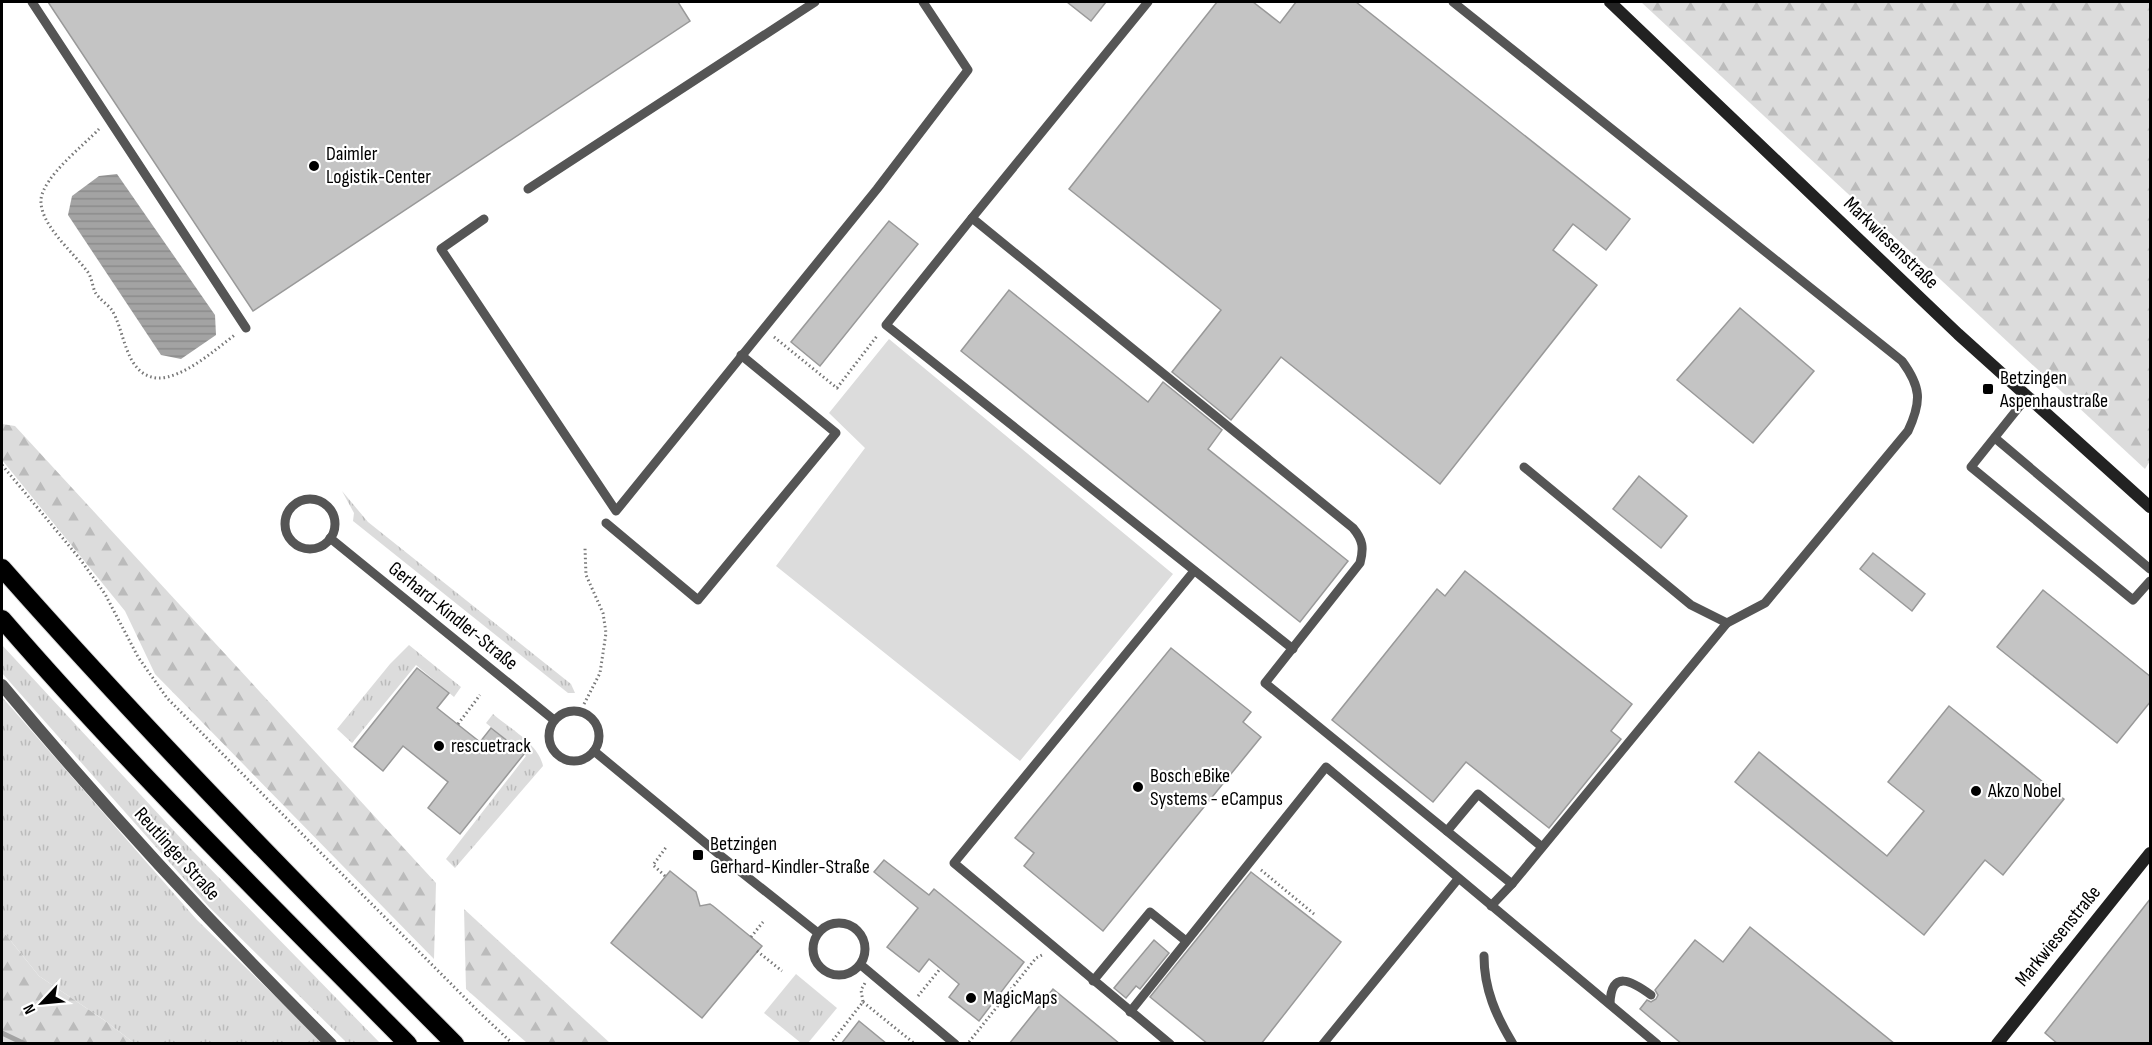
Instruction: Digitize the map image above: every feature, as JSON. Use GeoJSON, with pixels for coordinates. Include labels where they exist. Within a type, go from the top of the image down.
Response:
{"type":"FeatureCollection","features":[{"type":"Feature","properties":{"kind":"highway"},"geometry":{"type":"LineString","coordinates":[[2,567],[129,709],[455,1044]]}},
{"type":"Feature","properties":{"kind":"highway"},"geometry":{"type":"LineString","coordinates":[[2,619],[201,834],[408,1044]]}},
{"type":"Feature","properties":{"kind":"street","name":"Markwiesenstraße"},"geometry":{"type":"LineString","coordinates":[[1610,2],[1950,326],[2151,507]]}},
{"type":"Feature","properties":{"kind":"street","name":"Reutlinger Straße"},"geometry":{"type":"LineString","coordinates":[[2,685],[203,912],[331,1044]]}},
{"type":"Feature","properties":{"kind":"street","name":"Markwiesenstraße"},"geometry":{"type":"LineString","coordinates":[[1997,1044],[2151,853]]}},
{"type":"Feature","properties":{"kind":"lane"},"geometry":{"type":"LineString","coordinates":[[32,2],[246,328]]}},
{"type":"Feature","properties":{"kind":"lane"},"geometry":{"type":"LineString","coordinates":[[528,189],[815,2]]}},
{"type":"Feature","properties":{"kind":"lane"},"geometry":{"type":"LineString","coordinates":[[484,219],[441,249],[616,511],[877,189],[968,70],[923,2]]}},
{"type":"Feature","properties":{"kind":"lane"},"geometry":{"type":"LineString","coordinates":[[1148,2],[886,325],[1293,649]]}},
{"type":"Feature","properties":{"kind":"lane"},"geometry":{"type":"LineString","coordinates":[[1453,2],[1902,361],[1913,376],[1918,395],[1916,415],[1908,431],[1765,603],[1727,623],[1512,884],[1491,906]]}},
{"type":"Feature","properties":{"kind":"lane"},"geometry":{"type":"LineString","coordinates":[[972,218],[1335,513],[1361,538],[1364,550],[1360,563],[1265,684],[1512,884]]}},
{"type":"Feature","properties":{"kind":"lane"},"geometry":{"type":"LineString","coordinates":[[606,523],[698,600],[836,433],[741,355]]}},
{"type":"Feature","properties":{"kind":"lane"},"geometry":{"type":"LineString","coordinates":[[2027,397],[1971,467],[2133,600],[2151,581]]}},
{"type":"Feature","properties":{"kind":"lane"},"geometry":{"type":"LineString","coordinates":[[1995,438],[2151,569]]}},
{"type":"Feature","properties":{"kind":"lane"},"geometry":{"type":"LineString","coordinates":[[1524,467],[1691,605],[1727,623]]}},
{"type":"Feature","properties":{"kind":"lane"},"geometry":{"type":"LineString","coordinates":[[304,500],[316,500],[327,506],[333,515],[334,527],[330,538],[321,546],[309,549],[298,546],[289,538],[285,526],[286,515],[293,505],[304,500]]}},
{"type":"Feature","properties":{"kind":"lane","name":"Gerhard-Kindler-Straße"},"geometry":{"type":"LineString","coordinates":[[330,538],[555,720]]}},
{"type":"Feature","properties":{"kind":"lane"},"geometry":{"type":"LineString","coordinates":[[1170,1044],[954,863],[1194,571]]}},
{"type":"Feature","properties":{"kind":"lane"},"geometry":{"type":"LineString","coordinates":[[574,711],[581,711],[590,716],[597,724],[598,730],[598,741],[594,751],[579,760],[565,759],[558,755],[549,736],[555,720],[561,714],[574,711]]}},
{"type":"Feature","properties":{"kind":"lane"},"geometry":{"type":"LineString","coordinates":[[594,751],[818,933]]}},
{"type":"Feature","properties":{"kind":"lane"},"geometry":{"type":"LineString","coordinates":[[1130,1012],[1326,767],[1657,1044]]}},
{"type":"Feature","properties":{"kind":"lane"},"geometry":{"type":"LineString","coordinates":[[1447,831],[1478,794],[1542,847]]}},
{"type":"Feature","properties":{"kind":"lane"},"geometry":{"type":"LineString","coordinates":[[1323,1044],[1458,879]]}},
{"type":"Feature","properties":{"kind":"lane"},"geometry":{"type":"LineString","coordinates":[[1094,981],[1150,912],[1185,941]]}},
{"type":"Feature","properties":{"kind":"lane"},"geometry":{"type":"LineString","coordinates":[[830,924],[850,925],[864,940],[865,950],[861,965],[848,974],[838,976],[828,973],[814,959],[813,948],[818,933],[830,924]]}},
{"type":"Feature","properties":{"kind":"lane"},"geometry":{"type":"LineString","coordinates":[[1484,957],[1489,997],[1513,1044]]}},
{"type":"Feature","properties":{"kind":"lane"},"geometry":{"type":"LineString","coordinates":[[861,965],[955,1044]]}},
{"type":"Feature","properties":{"kind":"lane"},"geometry":{"type":"LineString","coordinates":[[1610,1004],[1610,993],[1616,984],[1625,980],[1635,982],[1651,995]]}},
{"type":"Feature","properties":{"kind":"path"},"geometry":{"type":"LineString","coordinates":[[109,120],[51,178],[42,197],[41,210],[52,228],[89,273],[96,294],[112,310],[128,353],[140,370],[155,378],[171,376],[189,368],[246,328]]}},
{"type":"Feature","properties":{"kind":"path"},"geometry":{"type":"LineString","coordinates":[[763,329],[837,388],[886,325]]}},
{"type":"Feature","properties":{"kind":"path"},"geometry":{"type":"LineString","coordinates":[[2,465],[80,559],[105,594],[138,657],[167,698],[513,1044]]}},
{"type":"Feature","properties":{"kind":"path"},"geometry":{"type":"LineString","coordinates":[[584,704],[600,674],[606,633],[603,613],[586,575],[585,548]]}},
{"type":"Feature","properties":{"kind":"path"},"geometry":{"type":"LineString","coordinates":[[458,724],[480,695]]}},
{"type":"Feature","properties":{"kind":"path"},"geometry":{"type":"LineString","coordinates":[[666,876],[652,865],[667,846]]}},
{"type":"Feature","properties":{"kind":"path"},"geometry":{"type":"LineString","coordinates":[[1250,861],[1314,914]]}},
{"type":"Feature","properties":{"kind":"path"},"geometry":{"type":"LineString","coordinates":[[751,937],[763,922]]}},
{"type":"Feature","properties":{"kind":"path"},"geometry":{"type":"LineString","coordinates":[[757,951],[782,971]]}},
{"type":"Feature","properties":{"kind":"path"},"geometry":{"type":"LineString","coordinates":[[968,1044],[1036,958]]}},
{"type":"Feature","properties":{"kind":"path"},"geometry":{"type":"LineString","coordinates":[[909,1007],[940,969]]}},
{"type":"Feature","properties":{"kind":"path"},"geometry":{"type":"LineString","coordinates":[[830,1044],[862,1002],[861,990],[869,974]]}},
{"type":"Feature","properties":{"kind":"path"},"geometry":{"type":"LineString","coordinates":[[862,1002],[915,1044]]}},
{"type":"Feature","properties":{"kind":"green space"},"geometry":{"type":"Polygon","coordinates":[[[1641,2],[2150,2],[2150,461],[2145,469],[1641,2]]]}},
{"type":"Feature","properties":{"kind":"green space"},"geometry":{"type":"Polygon","coordinates":[[[889,339],[1173,574],[1020,761],[776,566],[865,448],[829,413],[889,339]]]}},
{"type":"Feature","properties":{"kind":"green space"},"geometry":{"type":"Polygon","coordinates":[[[2,424],[15,426],[436,883],[434,959],[155,674],[125,611],[2,460],[2,424]]]}},
{"type":"Feature","properties":{"kind":"green space"},"geometry":{"type":"Polygon","coordinates":[[[342,491],[368,522],[571,684],[575,693],[568,693],[353,521],[354,513],[342,491]]]}},
{"type":"Feature","properties":{"kind":"green space"},"geometry":{"type":"Polygon","coordinates":[[[2,645],[188,846],[380,1043],[347,1043],[209,907],[2,673],[2,645]]]}},
{"type":"Feature","properties":{"kind":"green space"},"geometry":{"type":"Polygon","coordinates":[[[409,645],[461,687],[454,697],[416,665],[352,743],[337,729],[390,664],[409,645]]]}},
{"type":"Feature","properties":{"kind":"green space"},"geometry":{"type":"Polygon","coordinates":[[[2,697],[197,920],[323,1043],[134,1043],[39,976],[2,930],[2,697]]]}},
{"type":"Feature","properties":{"kind":"green space"},"geometry":{"type":"Polygon","coordinates":[[[493,714],[530,744],[543,766],[455,868],[446,859],[526,756],[486,723],[493,714]]]}},
{"type":"Feature","properties":{"kind":"green space"},"geometry":{"type":"Polygon","coordinates":[[[464,909],[610,1043],[527,1043],[466,989],[464,909]]]}},
{"type":"Feature","properties":{"kind":"green space"},"geometry":{"type":"Polygon","coordinates":[[[2,930],[39,976],[134,1043],[2,1043],[2,930]]]}},
{"type":"Feature","properties":{"kind":"green space"},"geometry":{"type":"Polygon","coordinates":[[[796,974],[837,1008],[808,1043],[801,1043],[764,1013],[796,974]]]}},
{"type":"Feature","properties":{"kind":"shaded area"},"geometry":{"type":"Polygon","coordinates":[[[117,174],[215,315],[216,335],[181,359],[161,355],[68,215],[72,196],[99,176],[117,174]]]}},
{"type":"Feature","properties":{"kind":"building","name":"Daimler Logistik-Center"},"geometry":{"type":"Polygon","coordinates":[[[48,2],[678,2],[690,21],[253,311],[48,2]]]}},
{"type":"Feature","properties":{"kind":"building"},"geometry":{"type":"Polygon","coordinates":[[[1067,2],[1106,2],[1091,21],[1067,2]]]}},
{"type":"Feature","properties":{"kind":"building"},"geometry":{"type":"Polygon","coordinates":[[[1217,2],[1253,2],[1280,23],[1296,2],[1356,2],[1630,219],[1606,250],[1573,224],[1553,250],[1597,285],[1440,484],[1281,357],[1231,420],[1172,372],[1221,310],[1069,189],[1217,2]]]}},
{"type":"Feature","properties":{"kind":"building"},"geometry":{"type":"Polygon","coordinates":[[[889,221],[918,244],[820,366],[791,342],[889,221]]]}},
{"type":"Feature","properties":{"kind":"building"},"geometry":{"type":"Polygon","coordinates":[[[1009,290],[1148,402],[1163,382],[1222,430],[1208,449],[1348,561],[1300,622],[961,351],[1009,290]]]}},
{"type":"Feature","properties":{"kind":"building"},"geometry":{"type":"Polygon","coordinates":[[[1740,308],[1814,371],[1753,443],[1677,380],[1740,308]]]}},
{"type":"Feature","properties":{"kind":"building"},"geometry":{"type":"Polygon","coordinates":[[[1639,476],[1687,516],[1661,548],[1613,509],[1639,476]]]}},
{"type":"Feature","properties":{"kind":"building"},"geometry":{"type":"Polygon","coordinates":[[[1873,553],[1925,594],[1912,611],[1860,569],[1873,553]]]}},
{"type":"Feature","properties":{"kind":"building"},"geometry":{"type":"Polygon","coordinates":[[[1465,571],[1632,704],[1611,731],[1621,739],[1549,828],[1466,762],[1433,802],[1332,720],[1437,589],[1445,596],[1465,571]]]}},
{"type":"Feature","properties":{"kind":"building"},"geometry":{"type":"Polygon","coordinates":[[[2043,590],[2151,677],[2151,701],[2117,743],[1997,647],[2043,590]]]}},
{"type":"Feature","properties":{"kind":"building","name":"Bosch eBike Systems - eCampus"},"geometry":{"type":"Polygon","coordinates":[[[1171,648],[1251,712],[1243,722],[1261,737],[1103,931],[1024,866],[1034,853],[1015,838],[1171,648]]]}},
{"type":"Feature","properties":{"kind":"building"},"geometry":{"type":"Polygon","coordinates":[[[417,668],[449,693],[437,708],[480,742],[491,728],[524,754],[460,834],[428,808],[448,782],[403,746],[383,771],[354,747],[417,668]]]}},
{"type":"Feature","properties":{"kind":"building"},"geometry":{"type":"Polygon","coordinates":[[[1949,706],[2064,799],[2003,875],[1985,860],[1924,935],[1735,782],[1759,752],[1887,856],[1924,811],[1888,782],[1949,706]]]}},
{"type":"Feature","properties":{"kind":"building"},"geometry":{"type":"Polygon","coordinates":[[[884,860],[929,895],[934,889],[1024,962],[979,1021],[949,997],[959,984],[929,959],[919,972],[887,947],[918,908],[874,872],[884,860]]]}},
{"type":"Feature","properties":{"kind":"building"},"geometry":{"type":"Polygon","coordinates":[[[670,871],[696,892],[700,906],[710,904],[762,946],[702,1018],[611,943],[670,871]]]}},
{"type":"Feature","properties":{"kind":"building"},"geometry":{"type":"Polygon","coordinates":[[[1251,872],[1341,942],[1261,1044],[1208,1044],[1150,997],[1251,872]]]}},
{"type":"Feature","properties":{"kind":"building"},"geometry":{"type":"Polygon","coordinates":[[[2151,898],[2151,1044],[2058,1044],[2045,1033],[2151,898]]]}},
{"type":"Feature","properties":{"kind":"building"},"geometry":{"type":"Polygon","coordinates":[[[1750,927],[1895,1044],[1682,1044],[1640,1009],[1647,1000],[1651,1002],[1656,999],[1658,995],[1655,990],[1695,940],[1723,962],[1750,927]]]}},
{"type":"Feature","properties":{"kind":"building"},"geometry":{"type":"Polygon","coordinates":[[[1154,940],[1169,953],[1140,989],[1136,986],[1126,998],[1114,988],[1154,940]]]}},
{"type":"Feature","properties":{"kind":"building"},"geometry":{"type":"Polygon","coordinates":[[[1053,989],[1120,1044],[1009,1044],[1053,989]]]}},
{"type":"Feature","properties":{"kind":"building"},"geometry":{"type":"Polygon","coordinates":[[[859,1021],[887,1044],[841,1044],[859,1021]]]}},
{"type":"Feature","properties":{"kind":"waterway"},"geometry":{"type":"LineString","coordinates":[[2,1033],[25,1044]]}},
{"type":"Feature","properties":{"kind":"place","name":"Daimler Logistik-Center"},"geometry":{"type":"Point","coordinates":[314,166]}},
{"type":"Feature","properties":{"kind":"place","name":"Betzingen Aspenhaustraße"},"geometry":{"type":"Point","coordinates":[1988,389]}},
{"type":"Feature","properties":{"kind":"place","name":"rescuetrack"},"geometry":{"type":"Point","coordinates":[439,746]}},
{"type":"Feature","properties":{"kind":"place","name":"Bosch eBike Systems - eCampus"},"geometry":{"type":"Point","coordinates":[1138,787]}},
{"type":"Feature","properties":{"kind":"place","name":"Akzo Nobel"},"geometry":{"type":"Point","coordinates":[1976,791]}},
{"type":"Feature","properties":{"kind":"place","name":"Betzingen Gerhard-Kindler-Straße"},"geometry":{"type":"Point","coordinates":[698,855]}},
{"type":"Feature","properties":{"kind":"place","name":"MagicMaps"},"geometry":{"type":"Point","coordinates":[971,998]}}]}
